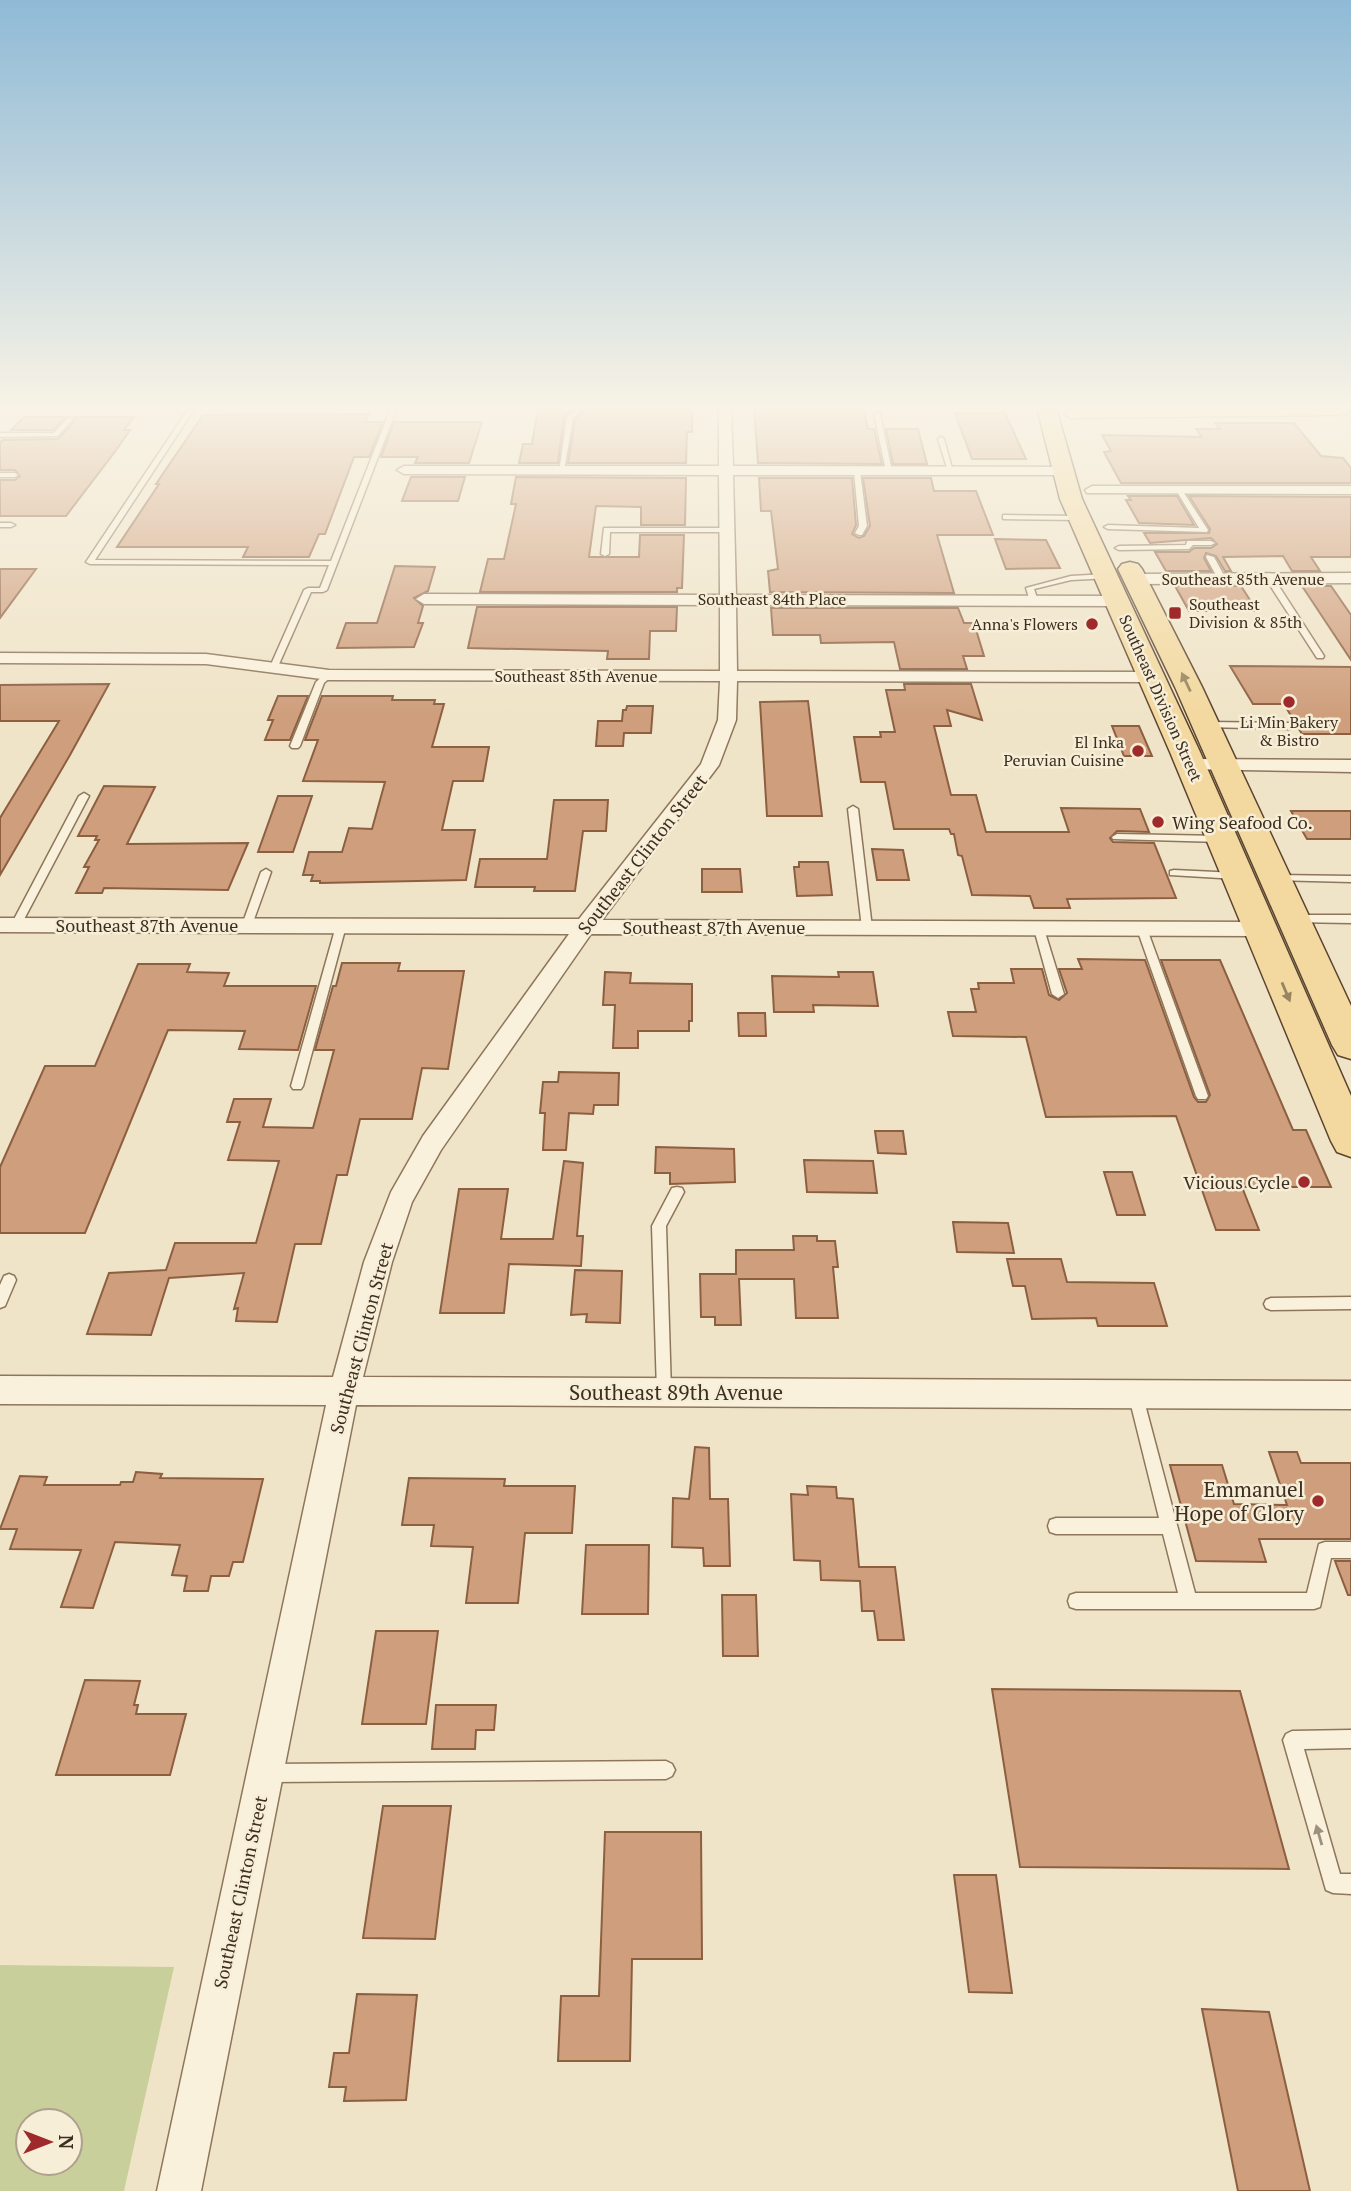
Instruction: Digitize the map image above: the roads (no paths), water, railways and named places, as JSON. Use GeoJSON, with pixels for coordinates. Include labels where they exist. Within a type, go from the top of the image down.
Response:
{"type":"FeatureCollection","features":[{"type":"Feature","properties":{"kind":"main road","name":"Southeast Division Street"},"geometry":{"type":"LineString","coordinates":[[1077,510],[1191,765],[1237,876],[1276,924],[1351,1045]]}},
{"type":"Feature","properties":{"kind":"main road","name":"Southeast Division Street"},"geometry":{"type":"LineString","coordinates":[[1102,510],[1166,638],[1275,878],[1276,924],[1304,1035],[1351,1141]]}},
{"type":"Feature","properties":{"kind":"main road"},"geometry":{"type":"LineString","coordinates":[[1119,601],[1134,604],[1149,630],[1166,638]]}},
{"type":"Feature","properties":{"kind":"main road"},"geometry":{"type":"LineString","coordinates":[[1304,1035],[1340,1071],[1351,1095]]}},
{"type":"Feature","properties":{"kind":"street","name":"Southeast Clinton Street"},"geometry":{"type":"LineString","coordinates":[[179,2191],[344,1392],[377,1262],[400,1200],[432,1143],[586,926],[710,765],[727,720],[729,676],[726,510]]}},
{"type":"Feature","properties":{"kind":"street","name":"Southeast 85th Avenue"},"geometry":{"type":"LineString","coordinates":[[1136,579],[1351,578]]}},
{"type":"Feature","properties":{"kind":"street","name":"Southeast 84th Place"},"geometry":{"type":"LineString","coordinates":[[424,599],[1119,601]]}},
{"type":"Feature","properties":{"kind":"street","name":"Southeast 85th Avenue"},"geometry":{"type":"LineString","coordinates":[[0,658],[193,659],[329,675],[1152,677]]}},
{"type":"Feature","properties":{"kind":"street"},"geometry":{"type":"LineString","coordinates":[[1191,765],[1351,766]]}},
{"type":"Feature","properties":{"kind":"street","name":"Southeast 87th Avenue"},"geometry":{"type":"LineString","coordinates":[[8,925],[1142,929],[1276,924]]}},
{"type":"Feature","properties":{"kind":"street","name":"Southeast 89th Avenue"},"geometry":{"type":"LineString","coordinates":[[0,1390],[1351,1395]]}},
{"type":"Feature","properties":{"kind":"lane"},"geometry":{"type":"LineString","coordinates":[[124,510],[90,562],[334,563]]}},
{"type":"Feature","properties":{"kind":"lane"},"geometry":{"type":"LineString","coordinates":[[273,668],[308,590],[323,590],[354,510]]}},
{"type":"Feature","properties":{"kind":"lane"},"geometry":{"type":"LineString","coordinates":[[859,533],[863,526],[861,510]]}},
{"type":"Feature","properties":{"kind":"lane"},"geometry":{"type":"LineString","coordinates":[[1114,538],[1203,530],[1191,510]]}},
{"type":"Feature","properties":{"kind":"lane"},"geometry":{"type":"LineString","coordinates":[[1006,517],[1080,518]]}},
{"type":"Feature","properties":{"kind":"lane"},"geometry":{"type":"LineString","coordinates":[[605,554],[608,520]]}},
{"type":"Feature","properties":{"kind":"lane"},"geometry":{"type":"LineString","coordinates":[[0,525],[11,524]]}},
{"type":"Feature","properties":{"kind":"lane"},"geometry":{"type":"LineString","coordinates":[[607,530],[726,530]]}},
{"type":"Feature","properties":{"kind":"lane"},"geometry":{"type":"LineString","coordinates":[[1114,538],[1189,547],[1190,543],[1211,543]]}},
{"type":"Feature","properties":{"kind":"lane"},"geometry":{"type":"LineString","coordinates":[[1210,557],[1222,579]]}},
{"type":"Feature","properties":{"kind":"lane"},"geometry":{"type":"LineString","coordinates":[[1034,601],[1030,588],[1071,578],[1107,576]]}},
{"type":"Feature","properties":{"kind":"lane"},"geometry":{"type":"LineString","coordinates":[[1270,579],[1320,656]]}},
{"type":"Feature","properties":{"kind":"lane"},"geometry":{"type":"LineString","coordinates":[[295,746],[320,682],[329,675]]}},
{"type":"Feature","properties":{"kind":"lane"},"geometry":{"type":"LineString","coordinates":[[1206,725],[1290,726]]}},
{"type":"Feature","properties":{"kind":"lane"},"geometry":{"type":"LineString","coordinates":[[8,925],[84,796]]}},
{"type":"Feature","properties":{"kind":"lane"},"geometry":{"type":"LineString","coordinates":[[853,809],[867,928]]}},
{"type":"Feature","properties":{"kind":"lane"},"geometry":{"type":"LineString","coordinates":[[1117,837],[1222,839]]}},
{"type":"Feature","properties":{"kind":"lane"},"geometry":{"type":"LineString","coordinates":[[247,925],[266,872]]}},
{"type":"Feature","properties":{"kind":"lane"},"geometry":{"type":"LineString","coordinates":[[1174,873],[1237,876]]}},
{"type":"Feature","properties":{"kind":"lane"},"geometry":{"type":"LineString","coordinates":[[1275,878],[1351,879]]}},
{"type":"Feature","properties":{"kind":"lane"},"geometry":{"type":"LineString","coordinates":[[1276,924],[1351,919]]}},
{"type":"Feature","properties":{"kind":"lane"},"geometry":{"type":"LineString","coordinates":[[297,1086],[341,926]]}},
{"type":"Feature","properties":{"kind":"lane"},"geometry":{"type":"LineString","coordinates":[[1039,929],[1058,994]]}},
{"type":"Feature","properties":{"kind":"lane"},"geometry":{"type":"LineString","coordinates":[[1142,929],[1202,1096]]}},
{"type":"Feature","properties":{"kind":"lane"},"geometry":{"type":"LineString","coordinates":[[663,1392],[659,1226],[677,1192]]}},
{"type":"Feature","properties":{"kind":"lane"},"geometry":{"type":"LineString","coordinates":[[0,1303],[9,1280]]}},
{"type":"Feature","properties":{"kind":"lane"},"geometry":{"type":"LineString","coordinates":[[1270,1304],[1351,1303]]}},
{"type":"Feature","properties":{"kind":"lane"},"geometry":{"type":"LineString","coordinates":[[1135,1393],[1189,1602]]}},
{"type":"Feature","properties":{"kind":"lane"},"geometry":{"type":"LineString","coordinates":[[1056,1526],[1169,1526]]}},
{"type":"Feature","properties":{"kind":"lane"},"geometry":{"type":"LineString","coordinates":[[1076,1601],[1314,1601],[1325,1549],[1351,1550]]}},
{"type":"Feature","properties":{"kind":"lane"},"geometry":{"type":"LineString","coordinates":[[1351,1739],[1292,1740],[1333,1883],[1351,1884]]}},
{"type":"Feature","properties":{"kind":"lane"},"geometry":{"type":"LineString","coordinates":[[264,1773],[666,1770]]}},
{"type":"Feature","properties":{"kind":"place","name":"Southeast Division & 85th"},"geometry":{"type":"Point","coordinates":[1175,613]}},
{"type":"Feature","properties":{"kind":"place","name":"Anna's Flowers"},"geometry":{"type":"Point","coordinates":[1092,624]}},
{"type":"Feature","properties":{"kind":"place","name":"Li Min Bakery & Bistro"},"geometry":{"type":"Point","coordinates":[1289,702]}},
{"type":"Feature","properties":{"kind":"place","name":"El Inka Peruvian Cuisine"},"geometry":{"type":"Point","coordinates":[1138,751]}},
{"type":"Feature","properties":{"kind":"place","name":"Wing Seafood Co."},"geometry":{"type":"Point","coordinates":[1158,822]}},
{"type":"Feature","properties":{"kind":"place","name":"Vicious Cycle"},"geometry":{"type":"Point","coordinates":[1304,1182]}},
{"type":"Feature","properties":{"kind":"place","name":"Emmanuel Hope of Glory"},"geometry":{"type":"Point","coordinates":[1318,1501]}}]}
